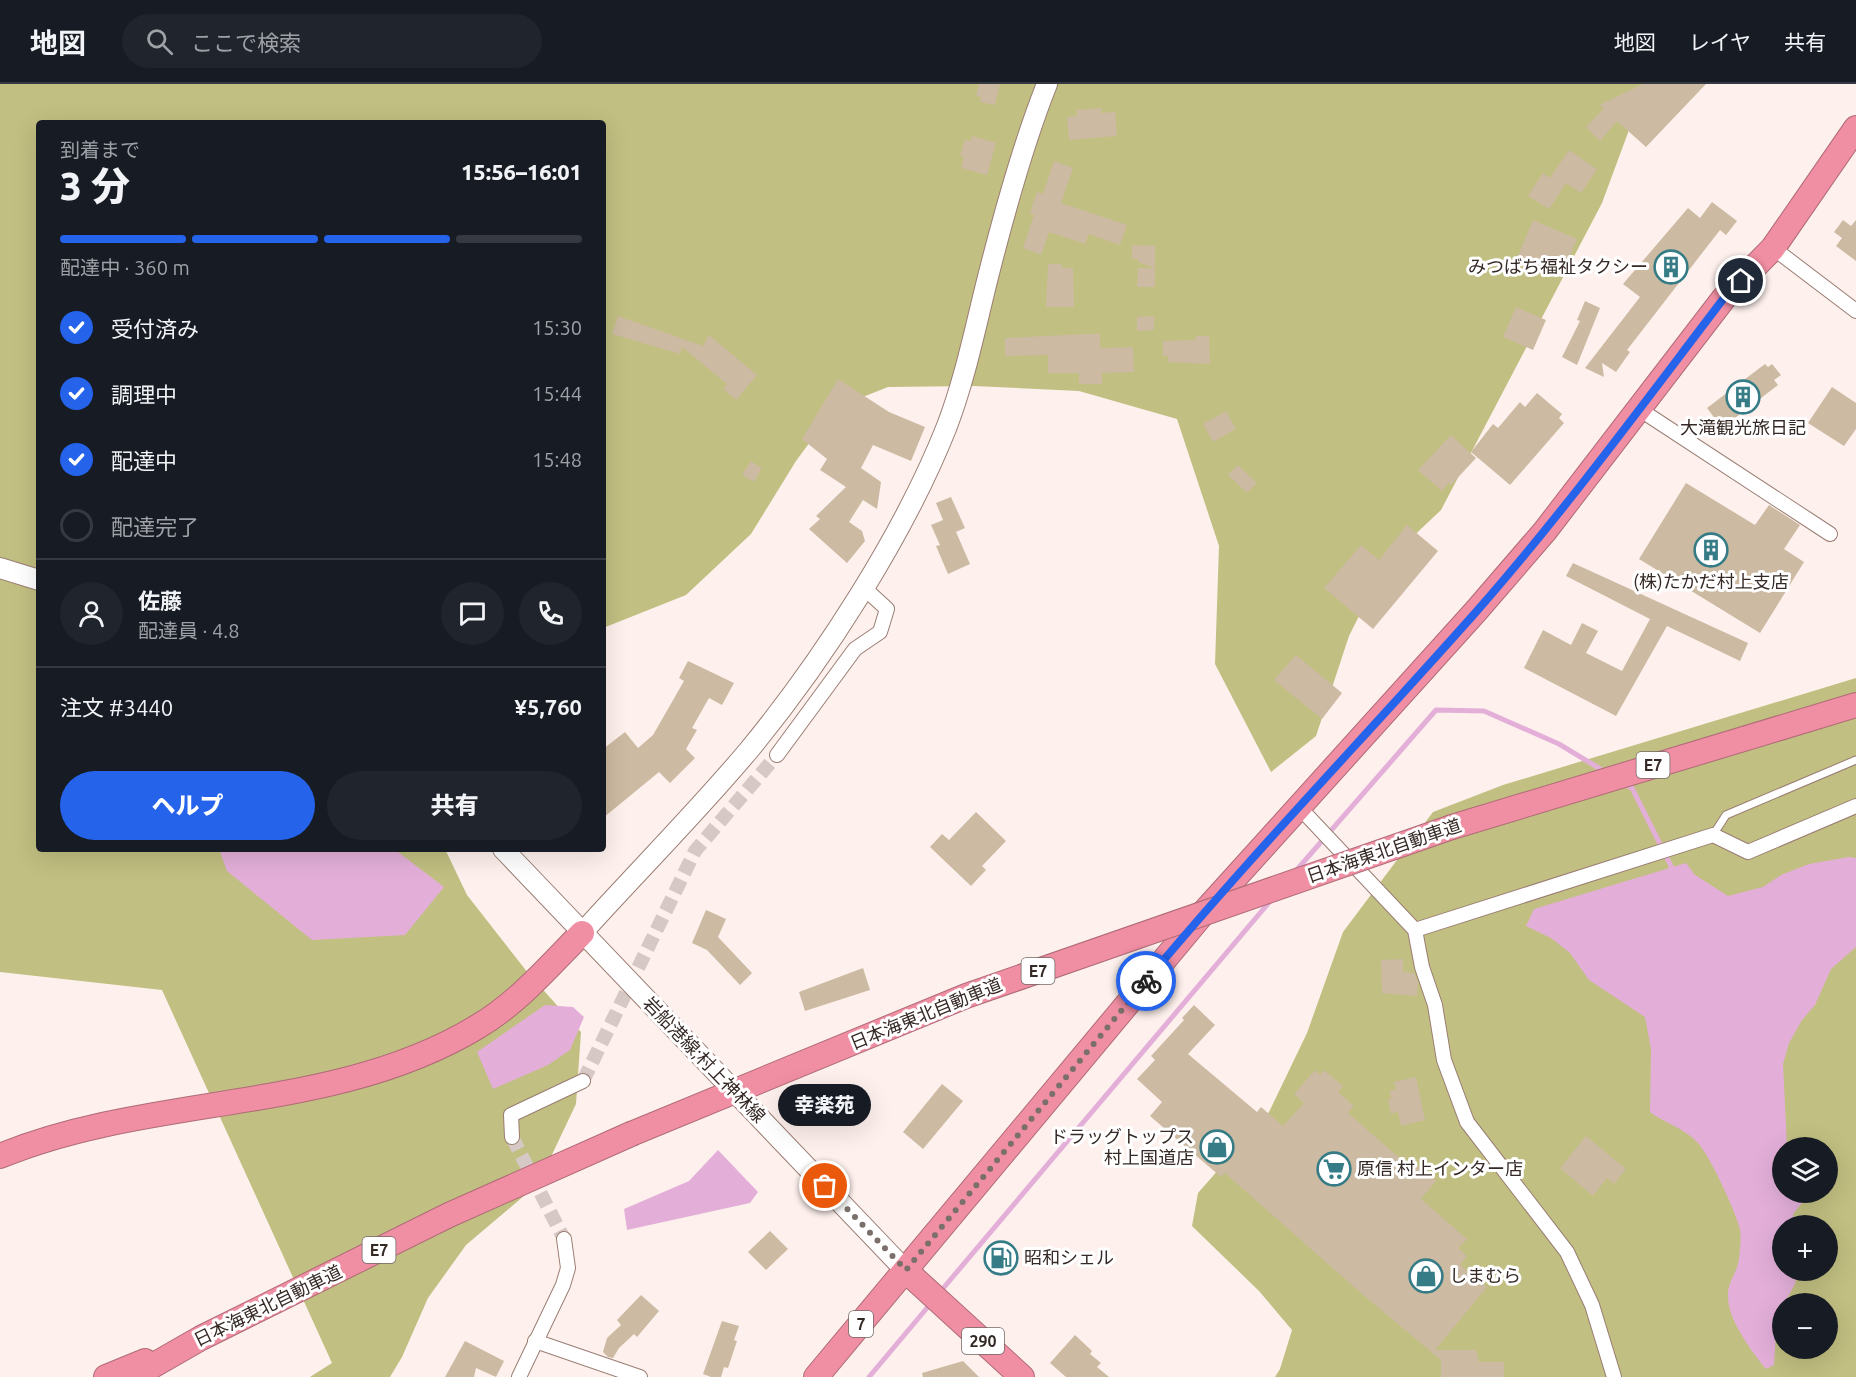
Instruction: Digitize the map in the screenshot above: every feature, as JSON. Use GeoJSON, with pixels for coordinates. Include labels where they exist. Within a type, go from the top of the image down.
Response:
{"type":"FeatureCollection","features":[{"type":"Feature","properties":{"kind":"highway","name":"7"},"geometry":{"type":"LineString","coordinates":[[816,1377],[1205,911],[1545,531],[1724,298],[1773,248],[1856,128]]}},
{"type":"Feature","properties":{"kind":"highway","name":"日本海東北自動車道"},"geometry":{"type":"LineString","coordinates":[[133,1377],[201,1338],[449,1215],[631,1134],[966,996],[1452,827],[1856,705]]}},
{"type":"Feature","properties":{"kind":"highway"},"geometry":{"type":"LineString","coordinates":[[0,1139],[63,1117],[119,1104],[320,1070],[381,1055],[432,1035],[472,1013],[582,933]]}},
{"type":"Feature","properties":{"kind":"highway"},"geometry":{"type":"LineString","coordinates":[[0,1156],[79,1130],[124,1119],[328,1084],[388,1067],[437,1049],[479,1027],[513,1002],[582,933]]}},
{"type":"Feature","properties":{"kind":"highway","name":"290"},"geometry":{"type":"LineString","coordinates":[[906,1270],[1022,1377]]}},
{"type":"Feature","properties":{"kind":"highway"},"geometry":{"type":"LineString","coordinates":[[149,1377],[241,1320]]}},
{"type":"Feature","properties":{"kind":"highway"},"geometry":{"type":"LineString","coordinates":[[106,1377],[201,1338]]}},
{"type":"Feature","properties":{"kind":"street"},"geometry":{"type":"LineString","coordinates":[[582,933],[747,752],[788,701],[863,587],[903,518],[947,424],[965,373],[989,272],[1047,84]]}},
{"type":"Feature","properties":{"kind":"street"},"geometry":{"type":"LineString","coordinates":[[1773,248],[1856,311]]}},
{"type":"Feature","properties":{"kind":"street"},"geometry":{"type":"LineString","coordinates":[[1639,409],[1830,534]]}},
{"type":"Feature","properties":{"kind":"street"},"geometry":{"type":"LineString","coordinates":[[0,568],[36,579]]}},
{"type":"Feature","properties":{"kind":"street"},"geometry":{"type":"LineString","coordinates":[[777,755],[855,650],[880,632],[887,609],[863,587]]}},
{"type":"Feature","properties":{"kind":"street"},"geometry":{"type":"LineString","coordinates":[[1415,930],[1713,835],[1748,852],[1856,806]]}},
{"type":"Feature","properties":{"kind":"street"},"geometry":{"type":"LineString","coordinates":[[1299,807],[1415,930],[1422,967],[1435,1005],[1444,1060],[1467,1122],[1567,1252],[1592,1305],[1614,1377]]}},
{"type":"Feature","properties":{"kind":"street","name":"岩船港線;村上神林線"},"geometry":{"type":"LineString","coordinates":[[506,852],[906,1270]]}},
{"type":"Feature","properties":{"kind":"street"},"geometry":{"type":"LineString","coordinates":[[512,1137],[511,1115],[584,1080]]}},
{"type":"Feature","properties":{"kind":"street"},"geometry":{"type":"LineString","coordinates":[[519,1377],[568,1268],[564,1239]]}},
{"type":"Feature","properties":{"kind":"street"},"geometry":{"type":"LineString","coordinates":[[535,1341],[640,1377]]}},
{"type":"Feature","properties":{"kind":"lane"},"geometry":{"type":"LineString","coordinates":[[1713,835],[1726,815],[1856,760]]}},
{"type":"Feature","properties":{"kind":"shaded area"},"geometry":{"type":"Polygon","coordinates":[[[0,84],[1646,84],[1602,203],[1441,510],[1386,562],[1349,636],[1316,736],[1271,772],[1215,664],[1219,546],[1177,419],[1079,391],[973,386],[888,387],[835,408],[796,461],[751,534],[686,595],[606,627],[606,120],[36,120],[36,852],[446,852],[467,895],[528,973],[581,1032],[576,1104],[538,1184],[466,1245],[428,1298],[402,1357],[390,1377],[310,1377],[332,1363],[162,990],[0,972],[0,84]]]}},
{"type":"Feature","properties":{"kind":"shaded area"},"geometry":{"type":"Polygon","coordinates":[[[1856,678],[1856,1377],[1275,1377],[1280,1369],[1292,1330],[1259,1291],[1192,1226],[1198,1193],[1269,1112],[1307,1033],[1343,932],[1433,812],[1503,785],[1856,678]]]}},
{"type":"Feature","properties":{"kind":"shaded area"},"geometry":{"type":"Polygon","coordinates":[[[220,852],[398,852],[444,887],[405,935],[312,940],[227,871],[220,852]]]}},
{"type":"Feature","properties":{"kind":"shaded area"},"geometry":{"type":"Polygon","coordinates":[[[1849,857],[1856,858],[1856,947],[1831,969],[1815,1005],[1802,1020],[1789,1043],[1783,1064],[1787,1137],[1772,1137],[1772,1203],[1802,1203],[1793,1215],[1772,1215],[1772,1281],[1795,1281],[1790,1293],[1772,1293],[1772,1359],[1774,1359],[1774,1365],[1766,1369],[1736,1325],[1729,1306],[1728,1292],[1738,1263],[1741,1238],[1739,1226],[1727,1196],[1699,1144],[1688,1134],[1650,1112],[1651,1049],[1645,1017],[1589,980],[1570,953],[1551,938],[1526,926],[1534,909],[1686,863],[1695,875],[1728,896],[1763,887],[1781,875],[1809,864],[1849,857]]]}},
{"type":"Feature","properties":{"kind":"shaded area"},"geometry":{"type":"Polygon","coordinates":[[[545,1005],[573,1007],[584,1017],[570,1050],[548,1065],[493,1089],[477,1052],[545,1005]]]}},
{"type":"Feature","properties":{"kind":"shaded area"},"geometry":{"type":"Polygon","coordinates":[[[718,1150],[758,1192],[750,1203],[627,1230],[624,1209],[689,1181],[718,1150]]]}},
{"type":"Feature","properties":{"kind":"building"},"geometry":{"type":"Polygon","coordinates":[[[979,84],[1000,84],[995,105],[980,102],[981,97],[976,96],[979,84]]]}},
{"type":"Feature","properties":{"kind":"building"},"geometry":{"type":"Polygon","coordinates":[[[1643,84],[1706,84],[1646,147],[1617,121],[1600,141],[1586,127],[1604,108],[1599,105],[1643,84]]]}},
{"type":"Feature","properties":{"kind":"building"},"geometry":{"type":"Polygon","coordinates":[[[1102,108],[1101,113],[1115,112],[1117,136],[1069,140],[1067,117],[1077,116],[1076,110],[1102,108]]]}},
{"type":"Feature","properties":{"kind":"building"},"geometry":{"type":"Polygon","coordinates":[[[972,136],[996,143],[987,175],[961,168],[964,157],[960,156],[965,139],[971,141],[972,136]]]}},
{"type":"Feature","properties":{"kind":"building"},"geometry":{"type":"Polygon","coordinates":[[[1569,150],[1597,169],[1581,193],[1566,183],[1549,209],[1528,196],[1543,173],[1550,178],[1569,150]]]}},
{"type":"Feature","properties":{"kind":"building"},"geometry":{"type":"Polygon","coordinates":[[[1054,161],[1073,168],[1061,203],[1127,225],[1120,245],[1089,234],[1085,244],[1049,232],[1041,255],[1023,248],[1034,215],[1030,213],[1037,192],[1043,194],[1054,161]]]}},
{"type":"Feature","properties":{"kind":"building","name":"みつばち福祉タクシー"},"geometry":{"type":"Polygon","coordinates":[[[1712,202],[1737,221],[1726,235],[1720,230],[1627,350],[1630,352],[1616,372],[1602,363],[1604,377],[1585,368],[1640,297],[1623,284],[1688,208],[1700,218],[1712,202]]]}},
{"type":"Feature","properties":{"kind":"building"},"geometry":{"type":"Polygon","coordinates":[[[1533,220],[1577,239],[1563,272],[1549,266],[1545,276],[1521,266],[1525,258],[1518,256],[1533,220]]]}},
{"type":"Feature","properties":{"kind":"building"},"geometry":{"type":"Polygon","coordinates":[[[1843,220],[1851,226],[1856,220],[1856,261],[1836,246],[1842,238],[1834,232],[1843,220]]]}},
{"type":"Feature","properties":{"kind":"building"},"geometry":{"type":"Polygon","coordinates":[[[1132,245],[1155,246],[1155,268],[1138,262],[1138,259],[1132,259],[1132,245]]]}},
{"type":"Feature","properties":{"kind":"building"},"geometry":{"type":"Polygon","coordinates":[[[1048,264],[1062,264],[1062,268],[1073,268],[1074,307],[1046,307],[1048,264]]]}},
{"type":"Feature","properties":{"kind":"building"},"geometry":{"type":"Polygon","coordinates":[[[1138,268],[1155,268],[1155,287],[1137,287],[1138,268]]]}},
{"type":"Feature","properties":{"kind":"building"},"geometry":{"type":"Polygon","coordinates":[[[1585,301],[1600,308],[1577,365],[1562,357],[1580,321],[1577,320],[1585,301]]]}},
{"type":"Feature","properties":{"kind":"building"},"geometry":{"type":"Polygon","coordinates":[[[1516,307],[1546,320],[1533,350],[1503,337],[1516,307]]]}},
{"type":"Feature","properties":{"kind":"building"},"geometry":{"type":"Polygon","coordinates":[[[618,316],[703,346],[709,335],[757,375],[736,400],[723,389],[727,384],[682,347],[680,354],[612,334],[618,316]]]}},
{"type":"Feature","properties":{"kind":"building"},"geometry":{"type":"Polygon","coordinates":[[[1154,316],[1154,330],[1137,331],[1137,317],[1154,316]]]}},
{"type":"Feature","properties":{"kind":"building"},"geometry":{"type":"Polygon","coordinates":[[[1100,334],[1100,348],[1133,347],[1134,372],[1102,373],[1102,384],[1079,384],[1079,373],[1048,373],[1048,355],[1005,356],[1005,338],[1100,334]]]}},
{"type":"Feature","properties":{"kind":"building"},"geometry":{"type":"Polygon","coordinates":[[[1196,336],[1209,336],[1210,364],[1168,362],[1168,356],[1163,356],[1163,341],[1196,340],[1196,336]]]}},
{"type":"Feature","properties":{"kind":"building","name":"大滝観光旅日記"},"geometry":{"type":"Polygon","coordinates":[[[1765,364],[1768,367],[1772,364],[1781,375],[1774,380],[1778,385],[1722,428],[1707,408],[1765,364]]]}},
{"type":"Feature","properties":{"kind":"building"},"geometry":{"type":"Polygon","coordinates":[[[838,379],[889,412],[925,427],[911,461],[873,445],[861,468],[881,482],[877,509],[863,500],[849,522],[862,531],[865,541],[847,563],[809,529],[820,519],[816,516],[846,487],[820,470],[827,459],[802,439],[838,379]]]}},
{"type":"Feature","properties":{"kind":"building"},"geometry":{"type":"Polygon","coordinates":[[[1832,387],[1856,403],[1856,429],[1844,446],[1808,423],[1832,387]]]}},
{"type":"Feature","properties":{"kind":"building"},"geometry":{"type":"Polygon","coordinates":[[[1537,393],[1562,414],[1559,418],[1564,423],[1510,485],[1471,452],[1493,424],[1498,428],[1520,402],[1525,407],[1537,393]]]}},
{"type":"Feature","properties":{"kind":"building"},"geometry":{"type":"Polygon","coordinates":[[[1226,411],[1236,429],[1213,442],[1203,424],[1226,411]]]}},
{"type":"Feature","properties":{"kind":"building"},"geometry":{"type":"Polygon","coordinates":[[[1451,435],[1476,458],[1451,485],[1449,483],[1442,491],[1418,470],[1451,435]]]}},
{"type":"Feature","properties":{"kind":"building"},"geometry":{"type":"Polygon","coordinates":[[[751,461],[762,468],[754,482],[742,475],[751,461]]]}},
{"type":"Feature","properties":{"kind":"building"},"geometry":{"type":"Polygon","coordinates":[[[1238,465],[1257,483],[1247,493],[1228,475],[1238,465]]]}},
{"type":"Feature","properties":{"kind":"building","name":"(株)たかだ村上支店"},"geometry":{"type":"Polygon","coordinates":[[[1686,483],[1755,525],[1769,505],[1800,525],[1784,549],[1804,562],[1760,633],[1639,559],[1686,483]]]}},
{"type":"Feature","properties":{"kind":"building"},"geometry":{"type":"Polygon","coordinates":[[[951,497],[965,528],[956,532],[970,564],[948,574],[936,546],[940,545],[931,525],[943,520],[936,503],[951,497]]]}},
{"type":"Feature","properties":{"kind":"building"},"geometry":{"type":"Polygon","coordinates":[[[1407,525],[1438,551],[1373,629],[1324,588],[1361,545],[1379,560],[1407,525]]]}},
{"type":"Feature","properties":{"kind":"building"},"geometry":{"type":"Polygon","coordinates":[[[1573,563],[1748,643],[1740,661],[1667,626],[1616,716],[1524,668],[1543,630],[1571,645],[1582,623],[1598,631],[1586,653],[1622,671],[1650,619],[1566,576],[1573,563]]]}},
{"type":"Feature","properties":{"kind":"building"},"geometry":{"type":"Polygon","coordinates":[[[1296,655],[1342,693],[1322,719],[1274,680],[1296,655]]]}},
{"type":"Feature","properties":{"kind":"building"},"geometry":{"type":"Polygon","coordinates":[[[688,661],[734,683],[722,705],[709,698],[692,728],[697,730],[686,749],[695,758],[670,783],[659,772],[606,816],[606,747],[625,732],[638,748],[653,735],[684,681],[679,678],[688,661]]]}},
{"type":"Feature","properties":{"kind":"building"},"geometry":{"type":"Polygon","coordinates":[[[976,812],[1006,841],[982,866],[986,870],[971,886],[930,847],[942,834],[949,840],[976,812]]]}},
{"type":"Feature","properties":{"kind":"building"},"geometry":{"type":"Polygon","coordinates":[[[706,910],[726,919],[718,937],[752,973],[740,985],[707,950],[692,943],[706,910]]]}},
{"type":"Feature","properties":{"kind":"building"},"geometry":{"type":"Polygon","coordinates":[[[1403,959],[1403,972],[1414,973],[1418,982],[1417,996],[1382,993],[1381,960],[1403,959]]]}},
{"type":"Feature","properties":{"kind":"building"},"geometry":{"type":"Polygon","coordinates":[[[863,968],[870,990],[805,1011],[799,992],[863,968]]]}},
{"type":"Feature","properties":{"kind":"building"},"geometry":{"type":"Polygon","coordinates":[[[1194,1005],[1215,1025],[1188,1054],[1257,1112],[1261,1107],[1283,1126],[1304,1103],[1294,1094],[1315,1070],[1320,1075],[1324,1070],[1343,1086],[1338,1092],[1354,1106],[1348,1113],[1410,1167],[1407,1156],[1436,1181],[1421,1199],[1467,1239],[1458,1248],[1467,1256],[1460,1265],[1487,1287],[1435,1350],[1476,1350],[1479,1362],[1504,1362],[1504,1377],[1441,1377],[1441,1360],[1362,1294],[1225,1173],[1221,1177],[1150,1116],[1162,1102],[1137,1079],[1155,1060],[1151,1056],[1184,1020],[1182,1018],[1194,1005]]]}},
{"type":"Feature","properties":{"kind":"building"},"geometry":{"type":"Polygon","coordinates":[[[1416,1077],[1425,1120],[1401,1126],[1398,1112],[1391,1114],[1388,1099],[1391,1099],[1390,1091],[1396,1089],[1394,1082],[1416,1077]]]}},
{"type":"Feature","properties":{"kind":"building"},"geometry":{"type":"Polygon","coordinates":[[[942,1084],[963,1101],[923,1149],[903,1132],[942,1084]]]}},
{"type":"Feature","properties":{"kind":"building"},"geometry":{"type":"Polygon","coordinates":[[[1586,1136],[1626,1169],[1614,1184],[1607,1178],[1593,1196],[1560,1168],[1586,1136]]]}},
{"type":"Feature","properties":{"kind":"building"},"geometry":{"type":"Polygon","coordinates":[[[770,1231],[788,1249],[766,1270],[748,1252],[770,1231]]]}},
{"type":"Feature","properties":{"kind":"building"},"geometry":{"type":"Polygon","coordinates":[[[641,1295],[659,1311],[637,1337],[634,1334],[619,1348],[613,1358],[608,1357],[603,1352],[607,1338],[621,1325],[617,1320],[641,1295]]]}},
{"type":"Feature","properties":{"kind":"building"},"geometry":{"type":"Polygon","coordinates":[[[722,1321],[739,1326],[734,1340],[737,1341],[728,1368],[724,1367],[721,1377],[711,1377],[703,1374],[722,1321]]]}},
{"type":"Feature","properties":{"kind":"building"},"geometry":{"type":"Polygon","coordinates":[[[1075,1335],[1092,1351],[1090,1354],[1101,1363],[1097,1367],[1109,1377],[1066,1377],[1050,1363],[1075,1335]]]}},
{"type":"Feature","properties":{"kind":"building"},"geometry":{"type":"Polygon","coordinates":[[[465,1341],[504,1361],[496,1377],[476,1368],[474,1377],[445,1377],[465,1341]]]}},
{"type":"Feature","properties":{"kind":"building"},"geometry":{"type":"Polygon","coordinates":[[[963,1361],[979,1377],[923,1377],[922,1373],[963,1361]]]}},
{"type":"Feature","properties":{"kind":"waterway"},"geometry":{"type":"LineString","coordinates":[[1294,873],[1436,710],[1484,711],[1559,744],[1607,773]]}},
{"type":"Feature","properties":{"kind":"waterway"},"geometry":{"type":"LineString","coordinates":[[1625,784],[1632,788],[1674,872]]}},
{"type":"Feature","properties":{"kind":"waterway"},"geometry":{"type":"LineString","coordinates":[[940,1292],[1271,900]]}},
{"type":"Feature","properties":{"kind":"waterway"},"geometry":{"type":"LineString","coordinates":[[869,1377],[932,1302]]}},
{"type":"Feature","properties":{"kind":"tunnel"},"geometry":{"type":"LineString","coordinates":[[583,1081],[695,851],[777,755]]}},
{"type":"Feature","properties":{"kind":"tunnel"},"geometry":{"type":"LineString","coordinates":[[512,1137],[564,1239]]}},
{"type":"Feature","properties":{"kind":"way so far"},"geometry":{"type":"LineString","coordinates":[[825,1186],[906,1270],[1146,981]]}},
{"type":"Feature","properties":{"kind":"place","name":"みつばち福祉タクシー"},"geometry":{"type":"Point","coordinates":[1671,267]}},
{"type":"Feature","properties":{"kind":"place","name":"大滝観光旅日記"},"geometry":{"type":"Point","coordinates":[1743,397]}},
{"type":"Feature","properties":{"kind":"place","name":"(株)たかだ村上支店"},"geometry":{"type":"Point","coordinates":[1711,550]}},
{"type":"Feature","properties":{"kind":"place","name":"ドラッグトップス 村上国道店"},"geometry":{"type":"Point","coordinates":[1217,1147]}},
{"type":"Feature","properties":{"kind":"place","name":"原信 村上インター店"},"geometry":{"type":"Point","coordinates":[1334,1169]}},
{"type":"Feature","properties":{"kind":"place","name":"幸楽苑"},"geometry":{"type":"Point","coordinates":[825,1186]}},
{"type":"Feature","properties":{"kind":"place","name":"昭和シェル"},"geometry":{"type":"Point","coordinates":[1001,1258]}},
{"type":"Feature","properties":{"kind":"place","name":"しまむら"},"geometry":{"type":"Point","coordinates":[1426,1276]}},
{"type":"Feature","properties":{"kind":"route"},"geometry":{"type":"LineString","coordinates":[[1146,981],[1205,911],[1476,611],[1545,531],[1724,298],[1741,281]]}}]}
